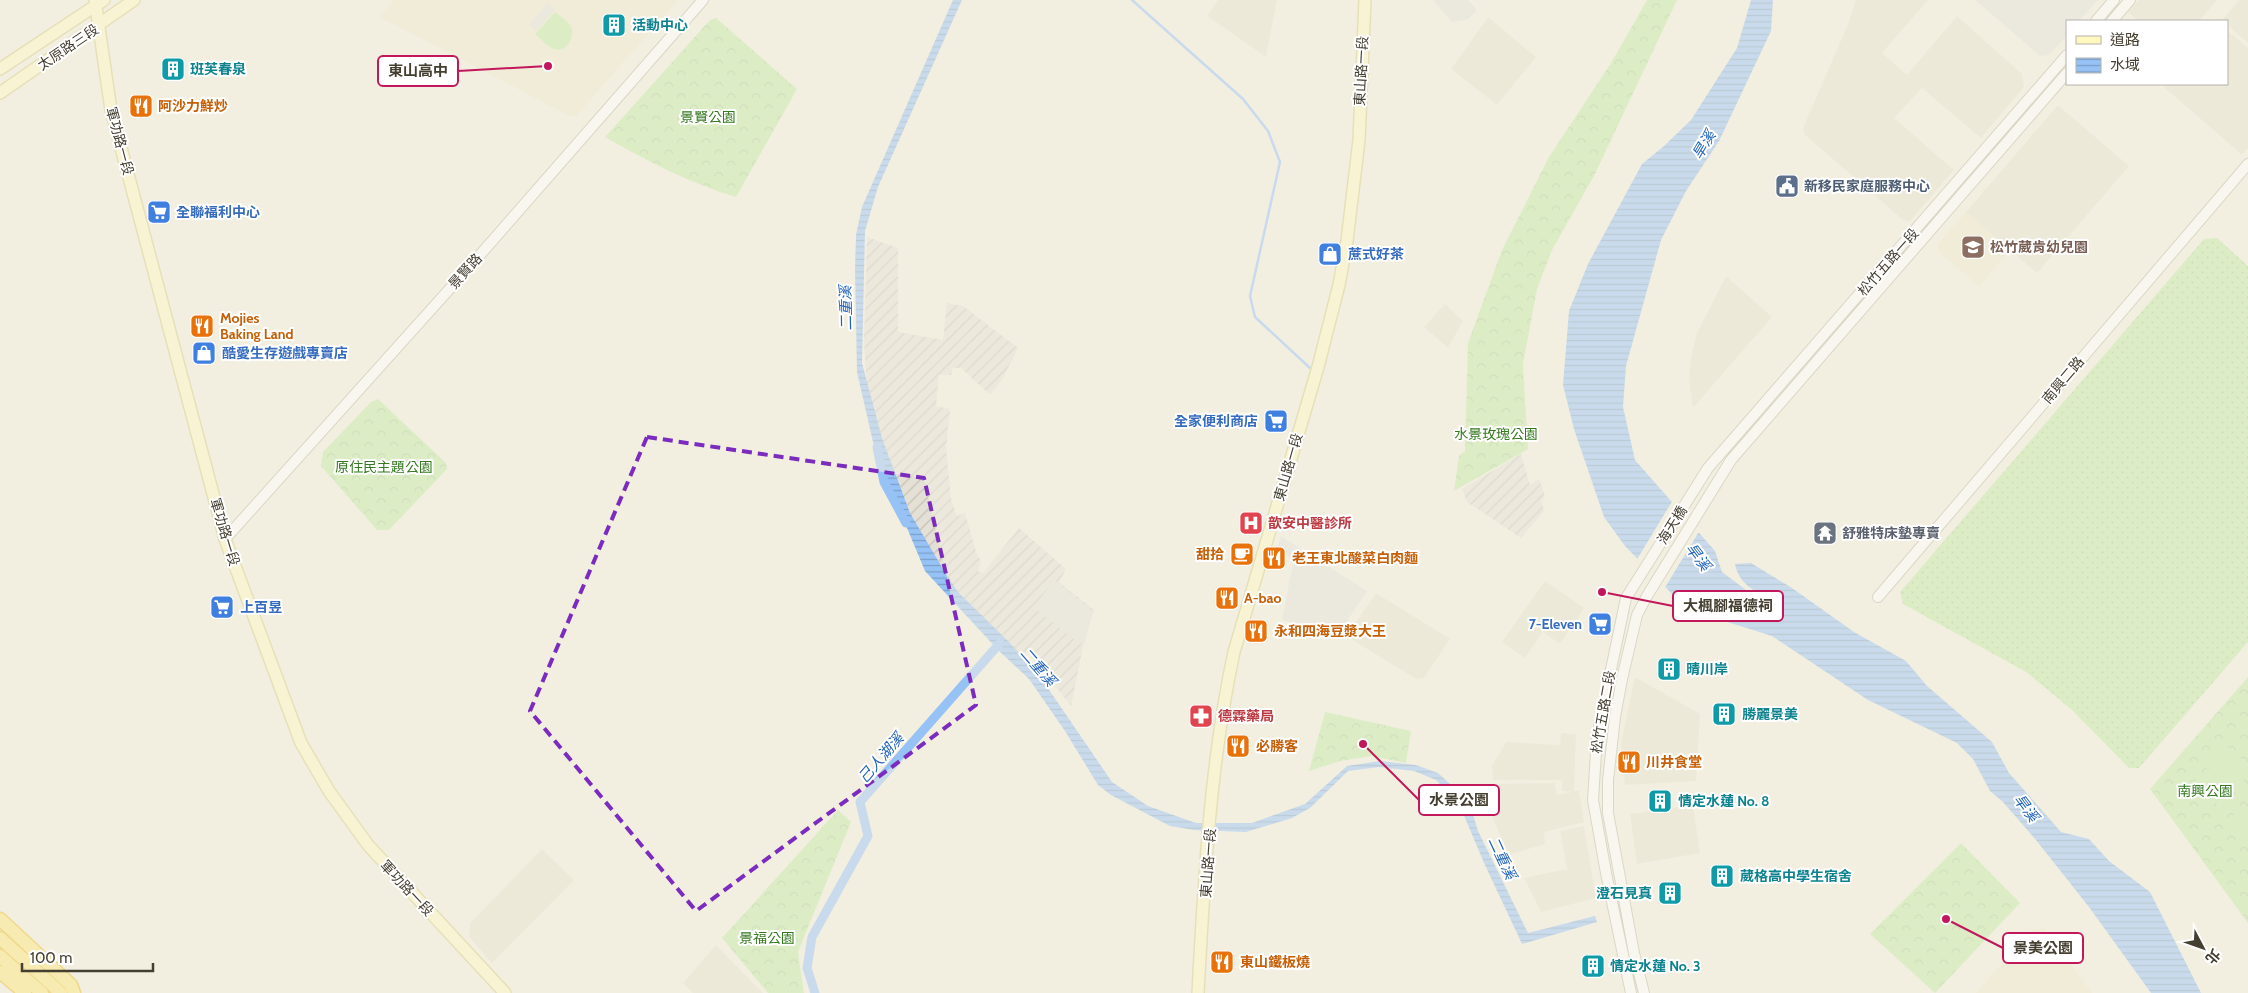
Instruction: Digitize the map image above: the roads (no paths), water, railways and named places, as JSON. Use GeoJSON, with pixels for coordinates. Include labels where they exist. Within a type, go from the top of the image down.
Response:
{"type":"FeatureCollection","features":[{"type":"Feature","properties":{"kind":"highway"},"geometry":{"type":"LineString","coordinates":[[0,919],[70,984],[74,993]]}},
{"type":"Feature","properties":{"kind":"highway"},"geometry":{"type":"LineString","coordinates":[[0,938],[62,993]]}},
{"type":"Feature","properties":{"kind":"highway"},"geometry":{"type":"LineString","coordinates":[[0,956],[42,993]]}},
{"type":"Feature","properties":{"kind":"highway"},"geometry":{"type":"LineString","coordinates":[[0,972],[25,993]]}},
{"type":"Feature","properties":{"kind":"main road","name":"太原路三段"},"geometry":{"type":"LineString","coordinates":[[0,93],[134,0]]}},
{"type":"Feature","properties":{"kind":"main road","name":"東山路一段"},"geometry":{"type":"LineString","coordinates":[[1198,993],[1210,821],[1226,690],[1234,652],[1318,367],[1339,285],[1347,241],[1359,140],[1365,0]]}},
{"type":"Feature","properties":{"kind":"main road","name":"太原路三段"},"geometry":{"type":"LineString","coordinates":[[0,69],[98,2]]}},
{"type":"Feature","properties":{"kind":"main road","name":"軍功路一段"},"geometry":{"type":"LineString","coordinates":[[98,2],[98,26],[111,110],[225,539],[301,743],[347,818],[388,868],[505,993]]}},
{"type":"Feature","properties":{"kind":"street","name":"景賢路"},"geometry":{"type":"LineString","coordinates":[[225,539],[472,264],[703,0]]}},
{"type":"Feature","properties":{"kind":"street"},"geometry":{"type":"LineString","coordinates":[[2097,20],[2114,0]]}},
{"type":"Feature","properties":{"kind":"street"},"geometry":{"type":"LineString","coordinates":[[2113,20],[2130,0]]}},
{"type":"Feature","properties":{"kind":"street","name":"松竹五路一段"},"geometry":{"type":"LineString","coordinates":[[1708,468],[2066,56]]}},
{"type":"Feature","properties":{"kind":"street","name":"松竹五路一段"},"geometry":{"type":"LineString","coordinates":[[1718,478],[1731,460],[2066,75]]}},
{"type":"Feature","properties":{"kind":"street","name":"南興二路"},"geometry":{"type":"LineString","coordinates":[[1878,597],[2248,164]]}},
{"type":"Feature","properties":{"kind":"street","name":"海天橋"},"geometry":{"type":"LineString","coordinates":[[1636,582],[1708,468]]}},
{"type":"Feature","properties":{"kind":"street","name":"海天橋"},"geometry":{"type":"LineString","coordinates":[[1647,596],[1718,478]]}},
{"type":"Feature","properties":{"kind":"street","name":"松竹五路二段"},"geometry":{"type":"LineString","coordinates":[[1631,993],[1606,874],[1593,800],[1600,718],[1626,598],[1636,582]]}},
{"type":"Feature","properties":{"kind":"street","name":"松竹五路二段"},"geometry":{"type":"LineString","coordinates":[[1644,993],[1634,954],[1608,813],[1608,780],[1614,717],[1622,679],[1637,615],[1647,596]]}},
{"type":"Feature","properties":{"kind":"water","name":"二重溪"},"geometry":{"type":"Polygon","coordinates":[[[953,0],[962,0],[878,187],[865,231],[862,363],[882,438],[910,513],[958,592],[1010,643],[1041,678],[1112,782],[1148,806],[1196,823],[1252,823],[1305,804],[1347,766],[1380,761],[1416,765],[1438,773],[1469,801],[1478,831],[1528,933],[1595,916],[1597,922],[1522,944],[1459,804],[1436,780],[1414,771],[1379,767],[1348,771],[1310,808],[1292,818],[1246,832],[1194,830],[1170,826],[1111,795],[1098,785],[1065,731],[1029,679],[999,651],[925,571],[873,442],[857,372],[856,235],[862,207],[953,0]]]}},
{"type":"Feature","properties":{"kind":"water","name":"旱溪"},"geometry":{"type":"Polygon","coordinates":[[[1751,0],[1773,0],[1771,31],[1719,141],[1686,191],[1661,240],[1626,366],[1623,407],[1635,460],[1715,551],[1722,572],[1769,607],[1778,602],[1745,584],[1737,572],[1735,564],[1751,563],[1792,588],[1854,632],[1906,661],[1927,686],[1992,742],[2009,773],[2061,832],[2089,839],[2109,861],[2150,892],[2201,993],[2151,993],[2089,907],[2036,840],[2003,802],[1990,791],[1973,759],[1957,743],[1868,700],[1772,636],[1721,620],[1681,603],[1625,546],[1604,517],[1574,429],[1563,385],[1569,311],[1588,264],[1642,164],[1691,120],[1737,48],[1751,0]]]}},
{"type":"Feature","properties":{"kind":"waterway"},"geometry":{"type":"LineString","coordinates":[[1132,0],[1243,99],[1268,131],[1280,162],[1250,296],[1255,317],[1310,368]]}},
{"type":"Feature","properties":{"kind":"waterway","name":"二重溪"},"geometry":{"type":"LineString","coordinates":[[877,447],[884,482],[906,523]]}},
{"type":"Feature","properties":{"kind":"waterway","name":"己人湖溪"},"geometry":{"type":"LineString","coordinates":[[815,993],[807,968],[812,937],[868,836],[860,802],[1000,643]]}},
{"type":"Feature","properties":{"kind":"place","name":"活動中心"},"geometry":{"type":"Point","coordinates":[614,25]}},
{"type":"Feature","properties":{"kind":"place","name":"東山高中"},"geometry":{"type":"Point","coordinates":[548,66]}},
{"type":"Feature","properties":{"kind":"place","name":"班芙春泉"},"geometry":{"type":"Point","coordinates":[173,69]}},
{"type":"Feature","properties":{"kind":"place","name":"阿沙力鮮炒"},"geometry":{"type":"Point","coordinates":[141,106]}},
{"type":"Feature","properties":{"kind":"place","name":"新移民家庭服務中心"},"geometry":{"type":"Point","coordinates":[1787,186]}},
{"type":"Feature","properties":{"kind":"place","name":"全聯福利中心"},"geometry":{"type":"Point","coordinates":[159,212]}},
{"type":"Feature","properties":{"kind":"place","name":"松竹葳肯幼兒園"},"geometry":{"type":"Point","coordinates":[1973,247]}},
{"type":"Feature","properties":{"kind":"place","name":"蔗式好茶"},"geometry":{"type":"Point","coordinates":[1330,254]}},
{"type":"Feature","properties":{"kind":"place","name":"Mojies Baking Land"},"geometry":{"type":"Point","coordinates":[202,326]}},
{"type":"Feature","properties":{"kind":"place","name":"酷愛生存遊戲專賣店"},"geometry":{"type":"Point","coordinates":[204,353]}},
{"type":"Feature","properties":{"kind":"place","name":"全家便利商店"},"geometry":{"type":"Point","coordinates":[1276,421]}},
{"type":"Feature","properties":{"kind":"place","name":"歆安中醫診所"},"geometry":{"type":"Point","coordinates":[1251,523]}},
{"type":"Feature","properties":{"kind":"place","name":"舒雅特床墊專賣"},"geometry":{"type":"Point","coordinates":[1825,533]}},
{"type":"Feature","properties":{"kind":"place","name":"甜拾"},"geometry":{"type":"Point","coordinates":[1242,554]}},
{"type":"Feature","properties":{"kind":"place","name":"老王東北酸菜白肉麵"},"geometry":{"type":"Point","coordinates":[1274,558]}},
{"type":"Feature","properties":{"kind":"place","name":"大楓腳福德祠"},"geometry":{"type":"Point","coordinates":[1602,592]}},
{"type":"Feature","properties":{"kind":"place","name":"A-bao"},"geometry":{"type":"Point","coordinates":[1227,598]}},
{"type":"Feature","properties":{"kind":"place","name":"上百昱"},"geometry":{"type":"Point","coordinates":[222,607]}},
{"type":"Feature","properties":{"kind":"place","name":"7-Eleven"},"geometry":{"type":"Point","coordinates":[1600,624]}},
{"type":"Feature","properties":{"kind":"place","name":"永和四海豆漿大王"},"geometry":{"type":"Point","coordinates":[1256,631]}},
{"type":"Feature","properties":{"kind":"place","name":"晴川岸"},"geometry":{"type":"Point","coordinates":[1669,669]}},
{"type":"Feature","properties":{"kind":"place","name":"勝麗景美"},"geometry":{"type":"Point","coordinates":[1724,714]}},
{"type":"Feature","properties":{"kind":"place","name":"德霖藥局"},"geometry":{"type":"Point","coordinates":[1201,716]}},
{"type":"Feature","properties":{"kind":"place","name":"水景公園"},"geometry":{"type":"Point","coordinates":[1363,744]}},
{"type":"Feature","properties":{"kind":"place","name":"必勝客"},"geometry":{"type":"Point","coordinates":[1238,746]}},
{"type":"Feature","properties":{"kind":"place","name":"川井食堂"},"geometry":{"type":"Point","coordinates":[1629,762]}},
{"type":"Feature","properties":{"kind":"place","name":"情定水蓮 No. 8"},"geometry":{"type":"Point","coordinates":[1660,801]}},
{"type":"Feature","properties":{"kind":"place","name":"葳格高中學生宿舍"},"geometry":{"type":"Point","coordinates":[1722,876]}},
{"type":"Feature","properties":{"kind":"place","name":"澄石見真"},"geometry":{"type":"Point","coordinates":[1670,893]}},
{"type":"Feature","properties":{"kind":"place","name":"景美公園"},"geometry":{"type":"Point","coordinates":[1946,919]}},
{"type":"Feature","properties":{"kind":"place","name":"東山鐵板燒"},"geometry":{"type":"Point","coordinates":[1222,962]}},
{"type":"Feature","properties":{"kind":"place","name":"情定水蓮 No. 3"},"geometry":{"type":"Point","coordinates":[1593,966]}},
{"type":"Feature","properties":{"kind":"park label","name":"景賢公園"},"geometry":{"type":"Point","coordinates":[708,117]}},
{"type":"Feature","properties":{"kind":"park label","name":"水景玫瑰公園"},"geometry":{"type":"Point","coordinates":[1496,434]}},
{"type":"Feature","properties":{"kind":"park label","name":"原住民主題公園"},"geometry":{"type":"Point","coordinates":[384,467]}},
{"type":"Feature","properties":{"kind":"park label","name":"南興公園"},"geometry":{"type":"Point","coordinates":[2205,791]}},
{"type":"Feature","properties":{"kind":"park label","name":"景福公園"},"geometry":{"type":"Point","coordinates":[767,938]}}]}
